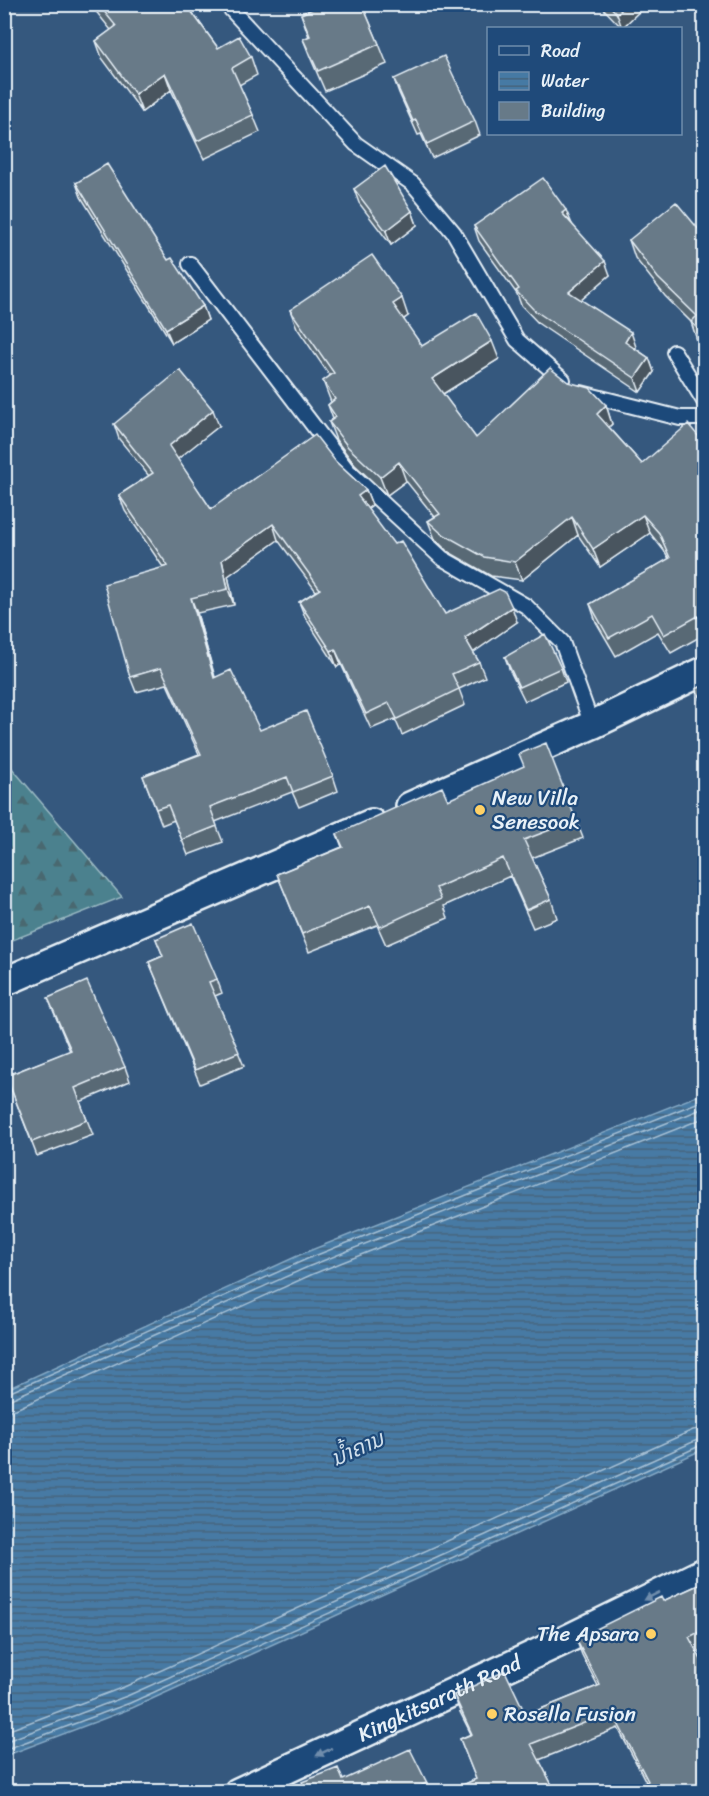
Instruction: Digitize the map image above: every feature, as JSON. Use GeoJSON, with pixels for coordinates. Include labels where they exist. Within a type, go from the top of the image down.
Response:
{"type":"FeatureCollection","features":[{"type":"Feature","properties":{"kind":"street"},"geometry":{"type":"LineString","coordinates":[[4,982],[49,965],[592,725],[705,671]]}},
{"type":"Feature","properties":{"kind":"street","name":"Kingkitsarath Road"},"geometry":{"type":"LineString","coordinates":[[251,1789],[705,1572]]}},
{"type":"Feature","properties":{"kind":"lane"},"geometry":{"type":"LineString","coordinates":[[226,4],[356,144],[413,184],[454,233],[517,340],[576,392],[680,418],[705,418]]}},
{"type":"Feature","properties":{"kind":"lane"},"geometry":{"type":"LineString","coordinates":[[190,264],[348,471],[442,558],[526,606],[562,642],[592,725]]}},
{"type":"Feature","properties":{"kind":"lane"},"geometry":{"type":"LineString","coordinates":[[674,352],[705,401]]}},
{"type":"Feature","properties":{"kind":"green space"},"geometry":{"type":"Polygon","coordinates":[[[5,760],[122,897],[4,943],[5,760]]]}},
{"type":"Feature","properties":{"kind":"water","name":"ນ້ຳຄານ"},"geometry":{"type":"Polygon","coordinates":[[[704,1093],[704,1449],[132,1708],[5,1756],[5,1390],[304,1253],[704,1093]]]}},
{"type":"Feature","properties":{"kind":"building"},"geometry":{"type":"Polygon","coordinates":[[[98,4],[186,4],[218,48],[239,36],[251,57],[232,68],[253,115],[197,141],[165,73],[135,94],[96,41],[116,26],[98,4]]]}},
{"type":"Feature","properties":{"kind":"building"},"geometry":{"type":"Polygon","coordinates":[[[310,4],[362,4],[379,44],[318,71],[303,39],[310,36],[301,14],[312,9],[310,4]]]}},
{"type":"Feature","properties":{"kind":"building"},"geometry":{"type":"Polygon","coordinates":[[[608,4],[627,4],[617,14],[608,4]]]}},
{"type":"Feature","properties":{"kind":"building"},"geometry":{"type":"Polygon","coordinates":[[[444,56],[475,121],[427,144],[416,120],[413,121],[394,79],[444,56]]]}},
{"type":"Feature","properties":{"kind":"building"},"geometry":{"type":"Polygon","coordinates":[[[107,164],[168,260],[172,258],[203,306],[166,329],[76,183],[107,164]]]}},
{"type":"Feature","properties":{"kind":"building"},"geometry":{"type":"Polygon","coordinates":[[[385,166],[412,211],[386,231],[354,189],[385,166]]]}},
{"type":"Feature","properties":{"kind":"building"},"geometry":{"type":"Polygon","coordinates":[[[543,178],[566,210],[562,213],[605,261],[569,292],[631,332],[625,342],[649,358],[635,378],[534,310],[516,291],[519,289],[474,226],[543,178]]]}},
{"type":"Feature","properties":{"kind":"building"},"geometry":{"type":"Polygon","coordinates":[[[676,202],[705,237],[705,336],[691,322],[697,316],[658,278],[629,240],[676,202]]]}},
{"type":"Feature","properties":{"kind":"building"},"geometry":{"type":"Polygon","coordinates":[[[372,255],[402,298],[393,304],[422,346],[476,313],[492,341],[432,379],[476,438],[550,368],[568,382],[590,388],[606,405],[597,414],[642,464],[688,424],[705,444],[705,623],[702,624],[698,616],[664,635],[652,614],[609,638],[590,604],[670,558],[659,533],[643,515],[593,549],[572,517],[515,562],[484,557],[441,533],[428,521],[440,514],[399,462],[380,477],[348,447],[329,422],[336,417],[328,405],[335,399],[323,381],[334,373],[290,310],[372,255]]]}},
{"type":"Feature","properties":{"kind":"building"},"geometry":{"type":"Polygon","coordinates":[[[180,370],[213,410],[169,446],[211,509],[315,435],[336,462],[366,490],[358,496],[394,544],[401,541],[445,614],[499,589],[505,592],[512,607],[465,638],[479,662],[452,674],[459,689],[397,719],[389,703],[366,714],[335,649],[331,651],[299,602],[320,589],[273,524],[222,560],[228,589],[191,598],[214,678],[231,670],[260,730],[306,711],[333,776],[293,792],[287,777],[210,807],[217,826],[182,840],[168,805],[156,809],[143,776],[201,754],[161,668],[130,677],[104,584],[168,566],[119,495],[153,473],[114,424],[180,370]]]}},
{"type":"Feature","properties":{"kind":"building"},"geometry":{"type":"Polygon","coordinates":[[[545,634],[561,668],[519,687],[505,657],[545,634]]]}},
{"type":"Feature","properties":{"kind":"building"},"geometry":{"type":"Polygon","coordinates":[[[705,685],[705,705],[696,689],[705,685]]]}},
{"type":"Feature","properties":{"kind":"building"},"geometry":{"type":"Polygon","coordinates":[[[546,743],[576,820],[524,840],[551,899],[526,910],[503,858],[436,888],[441,899],[380,927],[370,906],[302,934],[277,874],[343,847],[337,834],[442,787],[448,800],[524,766],[519,754],[546,743]]]}},
{"type":"Feature","properties":{"kind":"building"},"geometry":{"type":"Polygon","coordinates":[[[193,923],[217,979],[209,982],[239,1052],[195,1070],[149,962],[163,956],[156,939],[193,923]]]}},
{"type":"Feature","properties":{"kind":"building"},"geometry":{"type":"Polygon","coordinates":[[[87,981],[125,1067],[75,1088],[87,1120],[32,1142],[6,1076],[71,1050],[48,998],[87,981]]]}},
{"type":"Feature","properties":{"kind":"building"},"geometry":{"type":"Polygon","coordinates":[[[705,1582],[705,1629],[689,1637],[705,1667],[705,1788],[703,1785],[688,1791],[630,1791],[648,1781],[612,1712],[531,1744],[555,1791],[466,1791],[463,1785],[476,1779],[460,1739],[472,1734],[454,1695],[505,1671],[526,1715],[600,1685],[576,1639],[661,1597],[663,1601],[705,1582]]]}},
{"type":"Feature","properties":{"kind":"building"},"geometry":{"type":"Polygon","coordinates":[[[410,1749],[427,1783],[409,1791],[306,1791],[302,1782],[338,1768],[343,1780],[410,1749]]]}},
{"type":"Feature","properties":{"kind":"place","name":"New Villa Senesook"},"geometry":{"type":"Point","coordinates":[480,810]}},
{"type":"Feature","properties":{"kind":"place","name":"The Apsara"},"geometry":{"type":"Point","coordinates":[651,1634]}},
{"type":"Feature","properties":{"kind":"place","name":"Rosella Fusion"},"geometry":{"type":"Point","coordinates":[492,1714]}}]}
